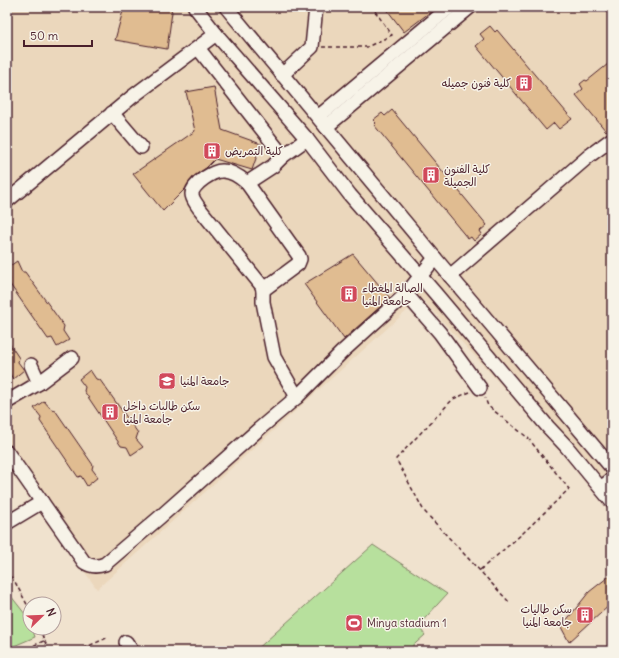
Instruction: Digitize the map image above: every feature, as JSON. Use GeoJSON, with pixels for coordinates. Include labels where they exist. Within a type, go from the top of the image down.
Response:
{"type":"FeatureCollection","features":[{"type":"Feature","properties":{"kind":"lane"},"geometry":{"type":"LineString","coordinates":[[195,7],[216,34],[308,139],[350,195],[612,502]]}},
{"type":"Feature","properties":{"kind":"lane"},"geometry":{"type":"LineString","coordinates":[[226,7],[612,468]]}},
{"type":"Feature","properties":{"kind":"lane"},"geometry":{"type":"LineString","coordinates":[[282,75],[312,47],[316,7]]}},
{"type":"Feature","properties":{"kind":"lane"},"geometry":{"type":"LineString","coordinates":[[326,127],[406,52],[450,7]]}},
{"type":"Feature","properties":{"kind":"lane"},"geometry":{"type":"LineString","coordinates":[[318,117],[470,7]]}},
{"type":"Feature","properties":{"kind":"lane"},"geometry":{"type":"LineString","coordinates":[[7,201],[112,113],[216,34]]}},
{"type":"Feature","properties":{"kind":"lane"},"geometry":{"type":"LineString","coordinates":[[198,48],[282,156]]}},
{"type":"Feature","properties":{"kind":"lane"},"geometry":{"type":"LineString","coordinates":[[112,113],[141,147]]}},
{"type":"Feature","properties":{"kind":"lane"},"geometry":{"type":"LineString","coordinates":[[247,183],[273,166],[282,156],[308,139]]}},
{"type":"Feature","properties":{"kind":"lane"},"geometry":{"type":"LineString","coordinates":[[450,276],[590,156],[612,139]]}},
{"type":"Feature","properties":{"kind":"lane"},"geometry":{"type":"LineString","coordinates":[[263,290],[298,264],[300,259],[299,256],[247,183],[241,177],[227,171],[220,170],[207,177],[193,188],[192,194],[194,200],[262,286],[263,302],[274,357],[297,397]]}},
{"type":"Feature","properties":{"kind":"lane"},"geometry":{"type":"LineString","coordinates":[[7,452],[84,562],[90,566],[102,565],[160,517],[258,429],[297,397],[342,352],[406,294],[435,258]]}},
{"type":"Feature","properties":{"kind":"lane"},"geometry":{"type":"LineString","coordinates":[[406,294],[440,333],[480,388]]}},
{"type":"Feature","properties":{"kind":"lane"},"geometry":{"type":"LineString","coordinates":[[7,402],[39,383],[72,358]]}},
{"type":"Feature","properties":{"kind":"lane"},"geometry":{"type":"LineString","coordinates":[[31,365],[39,383]]}},
{"type":"Feature","properties":{"kind":"lane"},"geometry":{"type":"LineString","coordinates":[[601,488],[612,479]]}},
{"type":"Feature","properties":{"kind":"lane"},"geometry":{"type":"LineString","coordinates":[[7,523],[42,502]]}},
{"type":"Feature","properties":{"kind":"path"},"geometry":{"type":"LineString","coordinates":[[312,47],[367,47],[392,35],[372,7]]}},
{"type":"Feature","properties":{"kind":"path"},"geometry":{"type":"LineString","coordinates":[[480,570],[522,534],[569,489],[528,438],[488,406],[480,388],[453,399],[396,459],[424,511],[508,602]]}},
{"type":"Feature","properties":{"kind":"path"},"geometry":{"type":"LineString","coordinates":[[7,571],[22,596]]}},
{"type":"Feature","properties":{"kind":"path"},"geometry":{"type":"LineString","coordinates":[[44,636],[50,651]]}},
{"type":"Feature","properties":{"kind":"path"},"geometry":{"type":"LineString","coordinates":[[77,651],[109,637]]}},
{"type":"Feature","properties":{"kind":"path"},"geometry":{"type":"LineString","coordinates":[[21,651],[46,640]]}},
{"type":"Feature","properties":{"kind":"shaded area","name":"جامعة المنيا"},"geometry":{"type":"Polygon","coordinates":[[[7,7],[612,7],[612,505],[421,298],[97,589],[7,465],[7,7]]]}},
{"type":"Feature","properties":{"kind":"green space","name":"Minya stadium 1"},"geometry":{"type":"Polygon","coordinates":[[[373,545],[447,594],[418,626],[425,635],[407,651],[255,651],[373,545]]]}},
{"type":"Feature","properties":{"kind":"green space"},"geometry":{"type":"Polygon","coordinates":[[[7,591],[22,610],[22,636],[35,637],[7,649],[7,591]]]}},
{"type":"Feature","properties":{"kind":"building"},"geometry":{"type":"Polygon","coordinates":[[[124,7],[170,7],[172,12],[167,49],[115,40],[124,7]]]}},
{"type":"Feature","properties":{"kind":"building"},"geometry":{"type":"Polygon","coordinates":[[[385,7],[437,7],[404,32],[385,7]]]}},
{"type":"Feature","properties":{"kind":"building","name":"كلية فنون جميله"},"geometry":{"type":"Polygon","coordinates":[[[490,26],[495,32],[497,30],[572,119],[559,129],[554,123],[546,130],[476,46],[484,39],[480,34],[490,26]]]}},
{"type":"Feature","properties":{"kind":"building"},"geometry":{"type":"Polygon","coordinates":[[[608,64],[612,69],[612,126],[606,131],[576,95],[583,89],[580,84],[585,80],[587,81],[608,64]]]}},
{"type":"Feature","properties":{"kind":"building","name":"كلية التمريض"},"geometry":{"type":"Polygon","coordinates":[[[214,87],[222,130],[261,144],[252,170],[215,159],[206,168],[194,176],[185,189],[163,211],[133,174],[195,131],[186,92],[214,87]]]}},
{"type":"Feature","properties":{"kind":"building","name":"كلية الفنون الجميلة"},"geometry":{"type":"Polygon","coordinates":[[[392,110],[487,225],[480,231],[482,234],[474,241],[471,237],[468,239],[374,125],[376,123],[373,120],[382,113],[385,116],[392,110]]]}},
{"type":"Feature","properties":{"kind":"building","name":"الصالة المغطاء حامعة المنيا"},"geometry":{"type":"Polygon","coordinates":[[[353,254],[390,298],[344,339],[304,284],[353,254]]]}},
{"type":"Feature","properties":{"kind":"building"},"geometry":{"type":"Polygon","coordinates":[[[17,261],[22,272],[25,272],[64,326],[63,331],[69,340],[57,347],[52,338],[48,339],[9,283],[10,279],[7,274],[7,268],[17,261]]]}},
{"type":"Feature","properties":{"kind":"building"},"geometry":{"type":"Polygon","coordinates":[[[7,340],[19,358],[18,362],[24,370],[13,379],[7,369],[7,340]]]}},
{"type":"Feature","properties":{"kind":"building","name":"سكن طالبات داخل جامعة المنيا"},"geometry":{"type":"Polygon","coordinates":[[[90,370],[96,379],[100,380],[138,433],[136,439],[143,447],[131,455],[127,447],[121,446],[84,391],[85,387],[79,379],[90,370]]]}},
{"type":"Feature","properties":{"kind":"building"},"geometry":{"type":"Polygon","coordinates":[[[44,401],[51,409],[55,410],[93,465],[92,469],[98,477],[87,486],[81,476],[78,477],[40,421],[41,417],[34,408],[44,401]]]}},
{"type":"Feature","properties":{"kind":"building","name":"سكن طاليات جامعة المنيا"},"geometry":{"type":"Polygon","coordinates":[[[612,574],[612,603],[569,642],[561,627],[589,592],[612,574]]]}},
{"type":"Feature","properties":{"kind":"place","name":"كلية فنون جميله"},"geometry":{"type":"Point","coordinates":[524,83]}},
{"type":"Feature","properties":{"kind":"place","name":"كلية التمريض"},"geometry":{"type":"Point","coordinates":[212,151]}},
{"type":"Feature","properties":{"kind":"place","name":"كلية الفنون الجميلة"},"geometry":{"type":"Point","coordinates":[431,175]}},
{"type":"Feature","properties":{"kind":"place","name":"الصالة المغطاء حامعة المنيا"},"geometry":{"type":"Point","coordinates":[349,294]}},
{"type":"Feature","properties":{"kind":"place","name":"جامعة المنيا"},"geometry":{"type":"Point","coordinates":[167,381]}},
{"type":"Feature","properties":{"kind":"place","name":"سكن طالبات داخل جامعة المنيا"},"geometry":{"type":"Point","coordinates":[110,412]}},
{"type":"Feature","properties":{"kind":"place","name":"سكن طاليات جامعة المنيا"},"geometry":{"type":"Point","coordinates":[585,615]}},
{"type":"Feature","properties":{"kind":"place","name":"Minya stadium 1"},"geometry":{"type":"Point","coordinates":[354,623]}}]}
